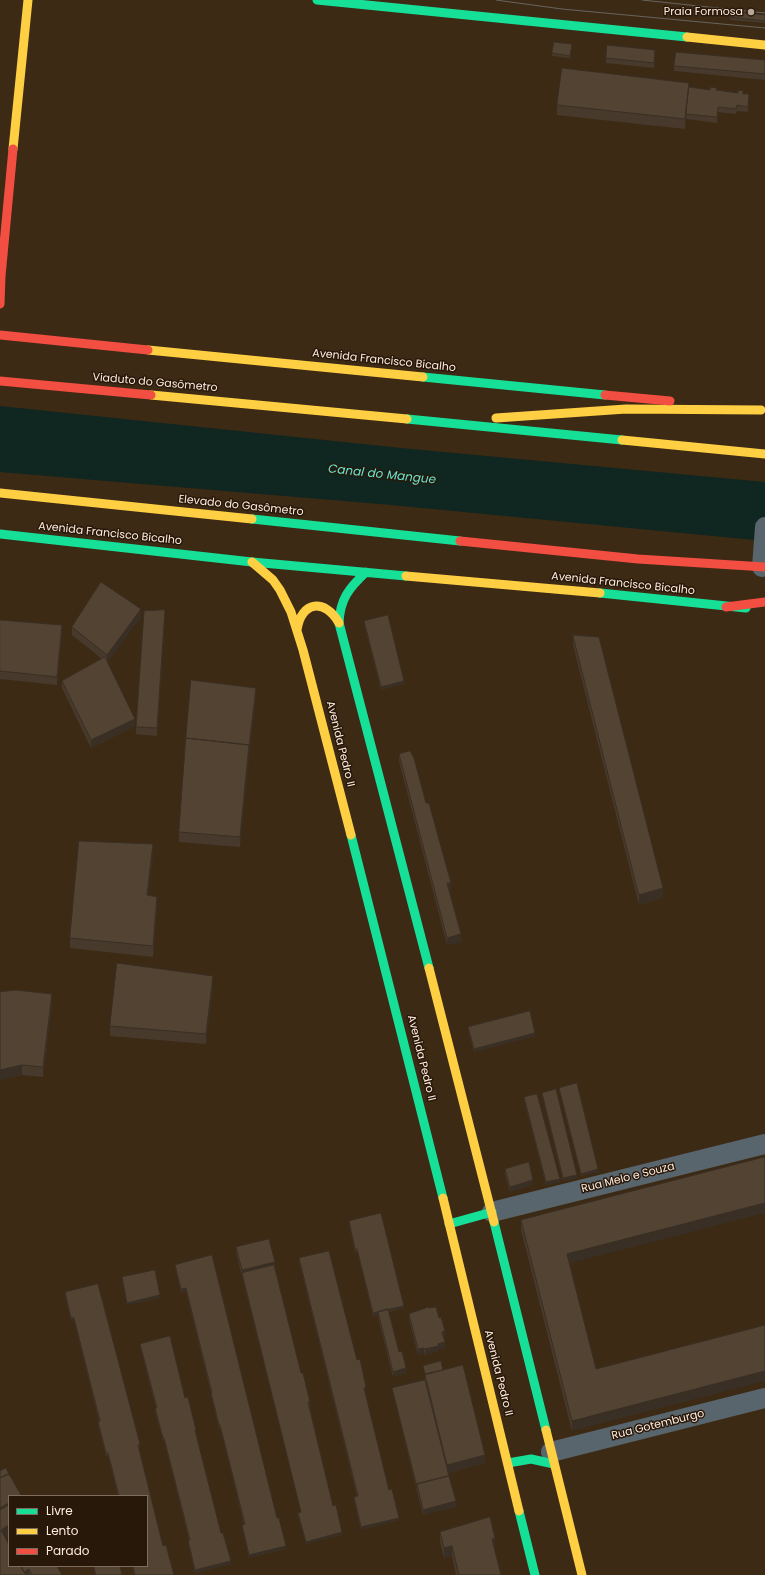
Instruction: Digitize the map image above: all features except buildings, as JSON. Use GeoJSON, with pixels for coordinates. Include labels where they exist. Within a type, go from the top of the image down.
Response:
{"type":"FeatureCollection","features":[{"type":"Feature","properties":{"kind":"main road"},"geometry":{"type":"LineString","coordinates":[[0,304],[1,276],[28,0]]}},
{"type":"Feature","properties":{"kind":"main road"},"geometry":{"type":"LineString","coordinates":[[317,0],[765,45]]}},
{"type":"Feature","properties":{"kind":"main road"},"geometry":{"type":"LineString","coordinates":[[8,328],[22,337]]}},
{"type":"Feature","properties":{"kind":"main road","name":"Avenida Francisco Bicalho"},"geometry":{"type":"LineString","coordinates":[[0,335],[763,410]]}},
{"type":"Feature","properties":{"kind":"main road","name":"Viaduto do Gasômetro"},"geometry":{"type":"LineString","coordinates":[[0,381],[450,423]]}},
{"type":"Feature","properties":{"kind":"main road"},"geometry":{"type":"LineString","coordinates":[[450,423],[516,416],[626,409],[763,410]]}},
{"type":"Feature","properties":{"kind":"main road"},"geometry":{"type":"LineString","coordinates":[[450,423],[765,454]]}},
{"type":"Feature","properties":{"kind":"main road","name":"Elevado do Gasômetro"},"geometry":{"type":"LineString","coordinates":[[0,493],[638,559],[763,567]]}},
{"type":"Feature","properties":{"kind":"main road","name":"Avenida Francisco Bicalho"},"geometry":{"type":"LineString","coordinates":[[0,534],[252,562],[567,590],[765,610]]}},
{"type":"Feature","properties":{"kind":"main road","name":"Avenida Pedro II"},"geometry":{"type":"LineString","coordinates":[[252,562],[267,572],[280,587],[288,604],[307,665],[420,1105],[535,1575]]}},
{"type":"Feature","properties":{"kind":"main road"},"geometry":{"type":"LineString","coordinates":[[338,623],[344,596],[366,572]]}},
{"type":"Feature","properties":{"kind":"main road"},"geometry":{"type":"LineString","coordinates":[[726,607],[765,602]]}},
{"type":"Feature","properties":{"kind":"main road"},"geometry":{"type":"LineString","coordinates":[[297,630],[298,619],[303,612],[311,607],[322,606],[332,611],[338,623],[459,1083],[582,1575]]}},
{"type":"Feature","properties":{"kind":"main road"},"geometry":{"type":"LineString","coordinates":[[449,1224],[492,1212]]}},
{"type":"Feature","properties":{"kind":"main road"},"geometry":{"type":"LineString","coordinates":[[508,1463],[528,1458],[553,1458]]}},
{"type":"Feature","properties":{"kind":"street"},"geometry":{"type":"LineString","coordinates":[[763,567],[764,535]]}},
{"type":"Feature","properties":{"kind":"street","name":"Rua Melo e Souza"},"geometry":{"type":"LineString","coordinates":[[492,1212],[765,1144]]}},
{"type":"Feature","properties":{"kind":"street","name":"Rua Gotemburgo"},"geometry":{"type":"LineString","coordinates":[[553,1458],[765,1398]]}},
{"type":"Feature","properties":{"kind":"water","name":"Canal do Mangue"},"geometry":{"type":"Polygon","coordinates":[[[0,406],[401,448],[765,482],[765,541],[391,505],[0,472],[0,406]]]}},
{"type":"Feature","properties":{"kind":"tram line"},"geometry":{"type":"LineString","coordinates":[[496,0],[562,9],[765,28]]}},
{"type":"Feature","properties":{"kind":"tram line"},"geometry":{"type":"LineString","coordinates":[[642,0],[765,13]]}},
{"type":"Feature","properties":{"kind":"traffic: fast"},"geometry":{"type":"LineString","coordinates":[[317,0],[687,37]]}},
{"type":"Feature","properties":{"kind":"traffic: fast"},"geometry":{"type":"LineString","coordinates":[[423,377],[605,395]]}},
{"type":"Feature","properties":{"kind":"traffic: fast"},"geometry":{"type":"LineString","coordinates":[[407,419],[622,440]]}},
{"type":"Feature","properties":{"kind":"traffic: fast"},"geometry":{"type":"LineString","coordinates":[[252,519],[460,541]]}},
{"type":"Feature","properties":{"kind":"traffic: fast"},"geometry":{"type":"LineString","coordinates":[[0,534],[252,562],[406,576]]}},
{"type":"Feature","properties":{"kind":"traffic: fast"},"geometry":{"type":"LineString","coordinates":[[366,572],[346,594],[341,607],[339,623],[429,968]]}},
{"type":"Feature","properties":{"kind":"traffic: fast"},"geometry":{"type":"LineString","coordinates":[[600,593],[746,608]]}},
{"type":"Feature","properties":{"kind":"traffic: fast"},"geometry":{"type":"LineString","coordinates":[[351,835],[443,1198]]}},
{"type":"Feature","properties":{"kind":"traffic: fast"},"geometry":{"type":"LineString","coordinates":[[449,1224],[492,1212]]}},
{"type":"Feature","properties":{"kind":"traffic: fast"},"geometry":{"type":"LineString","coordinates":[[494,1222],[546,1430]]}},
{"type":"Feature","properties":{"kind":"traffic: fast"},"geometry":{"type":"LineString","coordinates":[[508,1463],[531,1459],[554,1464]]}},
{"type":"Feature","properties":{"kind":"traffic: fast"},"geometry":{"type":"LineString","coordinates":[[519,1511],[535,1575]]}},
{"type":"Feature","properties":{"kind":"traffic: slow"},"geometry":{"type":"LineString","coordinates":[[13,149],[28,0]]}},
{"type":"Feature","properties":{"kind":"traffic: slow"},"geometry":{"type":"LineString","coordinates":[[687,37],[765,45]]}},
{"type":"Feature","properties":{"kind":"traffic: slow"},"geometry":{"type":"LineString","coordinates":[[148,350],[423,377]]}},
{"type":"Feature","properties":{"kind":"traffic: slow"},"geometry":{"type":"LineString","coordinates":[[151,395],[407,419]]}},
{"type":"Feature","properties":{"kind":"traffic: slow"},"geometry":{"type":"LineString","coordinates":[[496,418],[626,409],[761,410]]}},
{"type":"Feature","properties":{"kind":"traffic: slow"},"geometry":{"type":"LineString","coordinates":[[622,440],[765,454]]}},
{"type":"Feature","properties":{"kind":"traffic: slow"},"geometry":{"type":"LineString","coordinates":[[0,493],[252,519]]}},
{"type":"Feature","properties":{"kind":"traffic: slow"},"geometry":{"type":"LineString","coordinates":[[252,562],[273,580],[291,612],[303,650],[351,835]]}},
{"type":"Feature","properties":{"kind":"traffic: slow"},"geometry":{"type":"LineString","coordinates":[[406,576],[600,593]]}},
{"type":"Feature","properties":{"kind":"traffic: slow"},"geometry":{"type":"LineString","coordinates":[[297,630],[299,620],[303,613],[308,608],[314,606],[327,609],[339,623]]}},
{"type":"Feature","properties":{"kind":"traffic: slow"},"geometry":{"type":"LineString","coordinates":[[429,968],[494,1222]]}},
{"type":"Feature","properties":{"kind":"traffic: slow"},"geometry":{"type":"LineString","coordinates":[[443,1198],[519,1511]]}},
{"type":"Feature","properties":{"kind":"traffic: slow"},"geometry":{"type":"LineString","coordinates":[[546,1430],[582,1575]]}},
{"type":"Feature","properties":{"kind":"traffic: jam"},"geometry":{"type":"LineString","coordinates":[[0,304],[1,276],[13,149]]}},
{"type":"Feature","properties":{"kind":"traffic: jam"},"geometry":{"type":"LineString","coordinates":[[0,335],[148,350]]}},
{"type":"Feature","properties":{"kind":"traffic: jam"},"geometry":{"type":"LineString","coordinates":[[0,381],[151,395]]}},
{"type":"Feature","properties":{"kind":"traffic: jam"},"geometry":{"type":"LineString","coordinates":[[605,395],[670,401]]}},
{"type":"Feature","properties":{"kind":"traffic: jam"},"geometry":{"type":"LineString","coordinates":[[460,541],[638,559],[765,567]]}},
{"type":"Feature","properties":{"kind":"traffic: jam"},"geometry":{"type":"LineString","coordinates":[[726,607],[765,602]]}},
{"type":"Feature","properties":{"kind":"place","name":"Praia Formosa"},"geometry":{"type":"Point","coordinates":[751,12]}}]}
